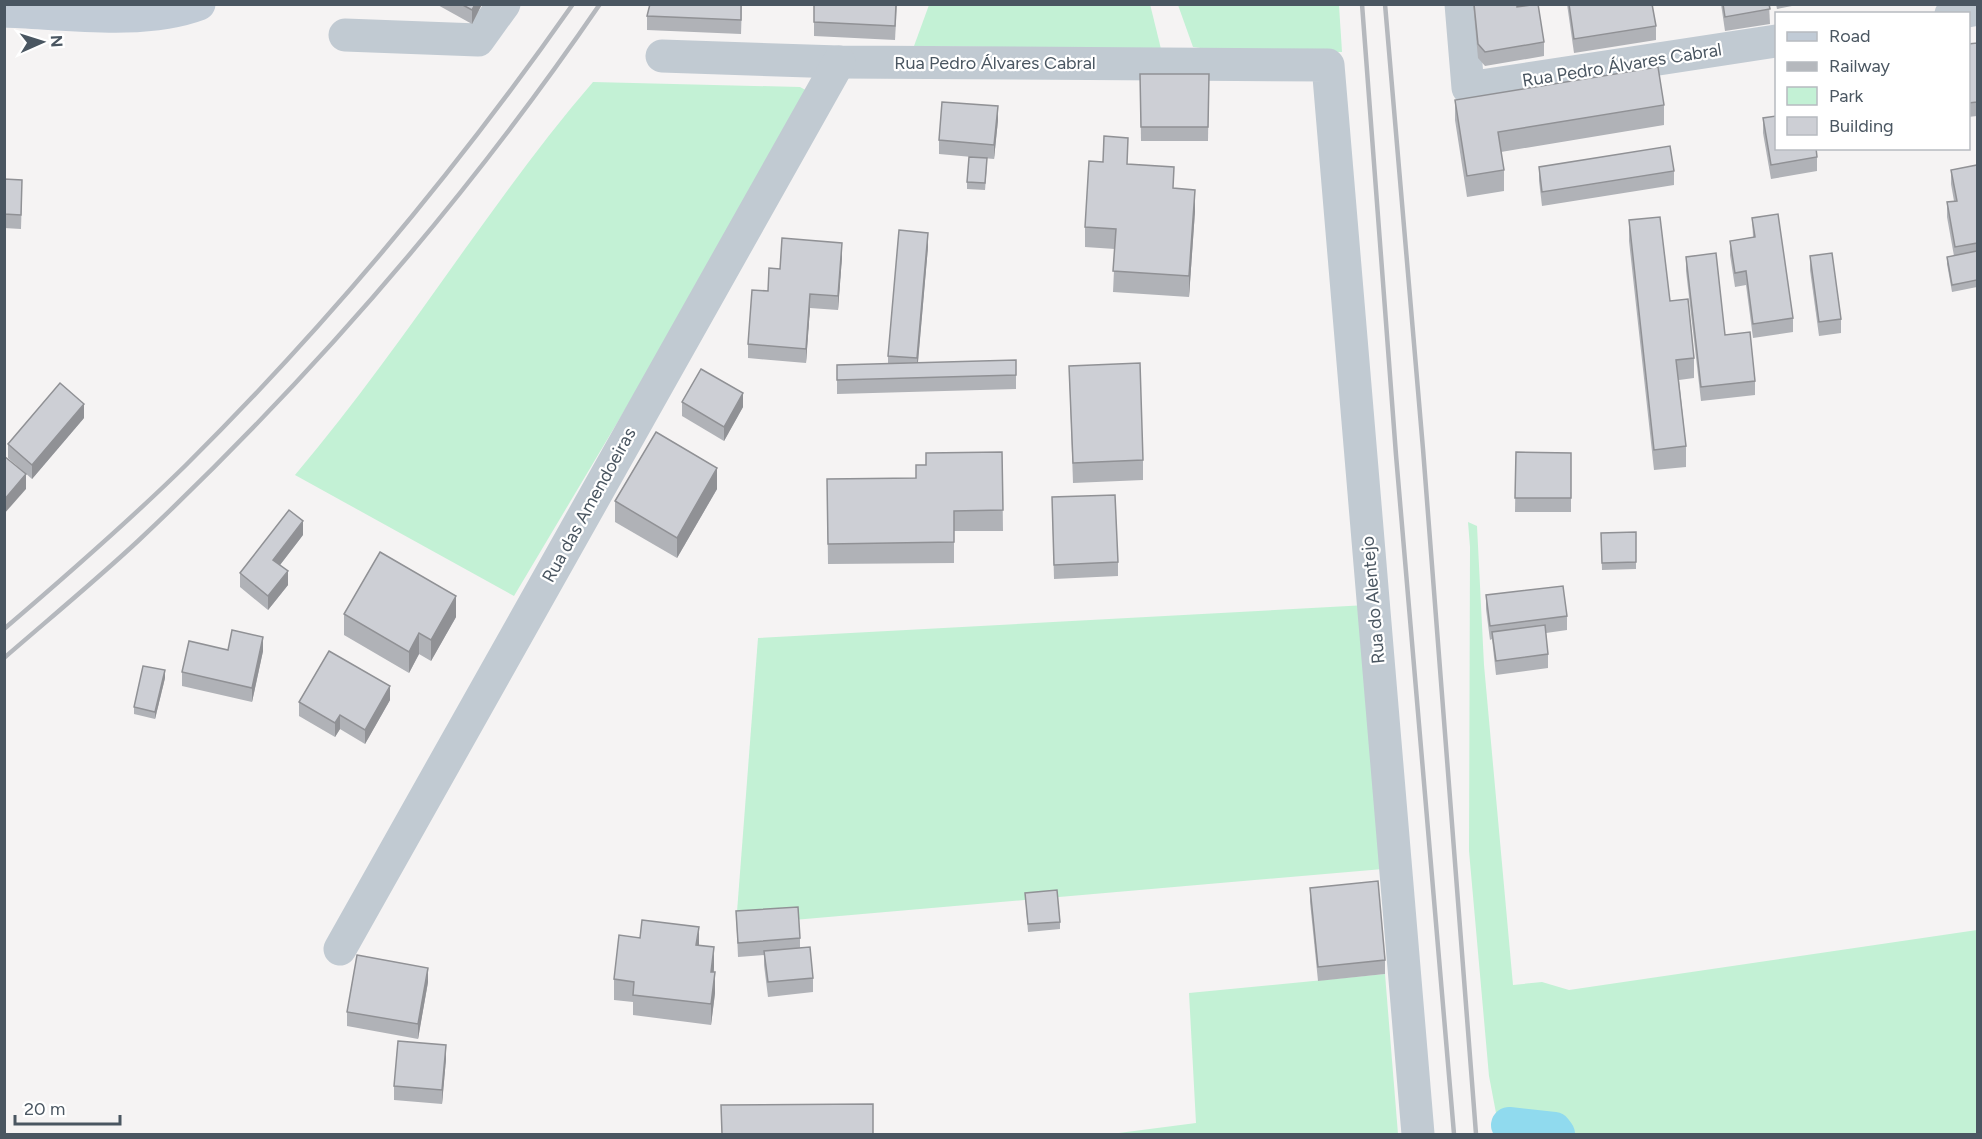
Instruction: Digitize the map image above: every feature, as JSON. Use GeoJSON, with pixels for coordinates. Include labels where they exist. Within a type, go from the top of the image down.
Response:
{"type":"FeatureCollection","features":[{"type":"Feature","properties":{"kind":"main road"},"geometry":{"type":"LineString","coordinates":[[4,11],[141,16],[170,12],[199,4]]}},
{"type":"Feature","properties":{"kind":"street"},"geometry":{"type":"LineString","coordinates":[[345,35],[478,40],[504,4]]}},
{"type":"Feature","properties":{"kind":"street","name":"Rua Pedro Álvares Cabral"},"geometry":{"type":"LineString","coordinates":[[1461,4],[1468,88],[1775,40]]}},
{"type":"Feature","properties":{"kind":"street"},"geometry":{"type":"LineString","coordinates":[[1961,12],[1977,9]]}},
{"type":"Feature","properties":{"kind":"street","name":"Rua Pedro Álvares Cabral"},"geometry":{"type":"LineString","coordinates":[[662,56],[839,62],[1328,65]]}},
{"type":"Feature","properties":{"kind":"street","name":"Rua das Amendoeiras"},"geometry":{"type":"LineString","coordinates":[[340,949],[839,62]]}},
{"type":"Feature","properties":{"kind":"street","name":"Rua do Alentejo"},"geometry":{"type":"LineString","coordinates":[[1328,65],[1418,1134]]}},
{"type":"Feature","properties":{"kind":"green space"},"geometry":{"type":"Polygon","coordinates":[[[1150,4],[1161,49],[914,46],[929,5],[1150,4]]]}},
{"type":"Feature","properties":{"kind":"green space"},"geometry":{"type":"Polygon","coordinates":[[[1178,5],[1339,5],[1342,52],[1245,54],[1193,47],[1178,5]]]}},
{"type":"Feature","properties":{"kind":"green space"},"geometry":{"type":"Polygon","coordinates":[[[593,82],[800,87],[813,94],[514,596],[295,475],[382,364],[527,164],[593,82]]]}},
{"type":"Feature","properties":{"kind":"green space"},"geometry":{"type":"Polygon","coordinates":[[[1468,522],[1477,526],[1484,665],[1513,985],[1542,982],[1569,990],[1977,930],[1977,1134],[1500,1134],[1489,1076],[1469,851],[1470,547],[1468,522]]]}},
{"type":"Feature","properties":{"kind":"green space"},"geometry":{"type":"Polygon","coordinates":[[[1367,605],[1383,869],[736,925],[758,638],[1367,605]]]}},
{"type":"Feature","properties":{"kind":"green space"},"geometry":{"type":"Polygon","coordinates":[[[1385,974],[1398,1134],[1111,1134],[1196,1123],[1189,993],[1385,974]]]}},
{"type":"Feature","properties":{"kind":"building"},"geometry":{"type":"Polygon","coordinates":[[[461,4],[475,4],[472,10],[461,4]]]}},
{"type":"Feature","properties":{"kind":"building"},"geometry":{"type":"Polygon","coordinates":[[[650,4],[741,4],[741,20],[647,16],[650,4]]]}},
{"type":"Feature","properties":{"kind":"building"},"geometry":{"type":"Polygon","coordinates":[[[814,4],[896,4],[895,26],[814,22],[814,4]]]}},
{"type":"Feature","properties":{"kind":"building"},"geometry":{"type":"Polygon","coordinates":[[[1474,4],[1517,4],[1517,7],[1538,4],[1544,42],[1485,52],[1478,44],[1474,4]]]}},
{"type":"Feature","properties":{"kind":"building"},"geometry":{"type":"Polygon","coordinates":[[[1569,4],[1652,4],[1656,26],[1574,39],[1569,4]]]}},
{"type":"Feature","properties":{"kind":"building"},"geometry":{"type":"Polygon","coordinates":[[[1723,4],[1769,4],[1770,9],[1725,17],[1723,4]]]}},
{"type":"Feature","properties":{"kind":"building"},"geometry":{"type":"Polygon","coordinates":[[[1977,43],[1977,102],[1970,103],[1970,44],[1977,43]]]}},
{"type":"Feature","properties":{"kind":"building"},"geometry":{"type":"Polygon","coordinates":[[[1658,67],[1664,105],[1498,132],[1504,170],[1467,176],[1455,100],[1658,67]]]}},
{"type":"Feature","properties":{"kind":"building"},"geometry":{"type":"Polygon","coordinates":[[[1140,74],[1209,74],[1208,127],[1141,127],[1140,74]]]}},
{"type":"Feature","properties":{"kind":"building"},"geometry":{"type":"Polygon","coordinates":[[[942,102],[998,106],[994,145],[939,140],[942,102]]]}},
{"type":"Feature","properties":{"kind":"building"},"geometry":{"type":"Polygon","coordinates":[[[1775,116],[1775,150],[1816,150],[1817,157],[1771,165],[1763,118],[1775,116]]]}},
{"type":"Feature","properties":{"kind":"building"},"geometry":{"type":"Polygon","coordinates":[[[1104,136],[1128,138],[1127,164],[1174,167],[1173,188],[1195,190],[1189,276],[1113,271],[1116,229],[1085,227],[1089,161],[1103,162],[1104,136]]]}},
{"type":"Feature","properties":{"kind":"building"},"geometry":{"type":"Polygon","coordinates":[[[1670,146],[1674,171],[1542,192],[1539,167],[1670,146]]]}},
{"type":"Feature","properties":{"kind":"building"},"geometry":{"type":"Polygon","coordinates":[[[969,157],[987,158],[985,183],[967,182],[969,157]]]}},
{"type":"Feature","properties":{"kind":"building"},"geometry":{"type":"Polygon","coordinates":[[[1977,165],[1977,243],[1955,247],[1947,202],[1957,201],[1951,170],[1977,165]]]}},
{"type":"Feature","properties":{"kind":"building"},"geometry":{"type":"Polygon","coordinates":[[[4,179],[22,180],[21,215],[4,214],[4,179]]]}},
{"type":"Feature","properties":{"kind":"building"},"geometry":{"type":"Polygon","coordinates":[[[1778,214],[1793,318],[1753,324],[1746,271],[1735,273],[1730,241],[1755,237],[1752,218],[1778,214]]]}},
{"type":"Feature","properties":{"kind":"building"},"geometry":{"type":"Polygon","coordinates":[[[1660,217],[1670,301],[1688,299],[1694,358],[1676,360],[1686,446],[1654,450],[1629,220],[1660,217]]]}},
{"type":"Feature","properties":{"kind":"building"},"geometry":{"type":"Polygon","coordinates":[[[899,230],[928,233],[917,358],[888,356],[899,230]]]}},
{"type":"Feature","properties":{"kind":"building"},"geometry":{"type":"Polygon","coordinates":[[[782,238],[842,243],[838,296],[810,294],[806,349],[748,344],[752,290],[768,291],[769,268],[780,269],[782,238]]]}},
{"type":"Feature","properties":{"kind":"building"},"geometry":{"type":"Polygon","coordinates":[[[1977,251],[1977,280],[1952,285],[1947,257],[1977,251]]]}},
{"type":"Feature","properties":{"kind":"building"},"geometry":{"type":"Polygon","coordinates":[[[1716,253],[1725,335],[1750,332],[1755,381],[1701,387],[1686,257],[1716,253]]]}},
{"type":"Feature","properties":{"kind":"building"},"geometry":{"type":"Polygon","coordinates":[[[1832,253],[1841,319],[1819,322],[1810,256],[1832,253]]]}},
{"type":"Feature","properties":{"kind":"building"},"geometry":{"type":"Polygon","coordinates":[[[1016,360],[1016,375],[837,380],[837,365],[1016,360]]]}},
{"type":"Feature","properties":{"kind":"building"},"geometry":{"type":"Polygon","coordinates":[[[1140,363],[1143,460],[1073,463],[1069,366],[1140,363]]]}},
{"type":"Feature","properties":{"kind":"building"},"geometry":{"type":"Polygon","coordinates":[[[701,369],[743,393],[724,427],[682,402],[701,369]]]}},
{"type":"Feature","properties":{"kind":"building"},"geometry":{"type":"Polygon","coordinates":[[[60,383],[84,404],[32,465],[8,444],[60,383]]]}},
{"type":"Feature","properties":{"kind":"building"},"geometry":{"type":"Polygon","coordinates":[[[656,432],[717,468],[677,538],[615,501],[656,432]]]}},
{"type":"Feature","properties":{"kind":"building"},"geometry":{"type":"Polygon","coordinates":[[[1002,452],[1003,510],[954,511],[954,542],[828,544],[827,479],[916,478],[916,465],[926,465],[926,453],[1002,452]]]}},
{"type":"Feature","properties":{"kind":"building"},"geometry":{"type":"Polygon","coordinates":[[[1516,452],[1571,453],[1571,498],[1515,498],[1516,452]]]}},
{"type":"Feature","properties":{"kind":"building"},"geometry":{"type":"Polygon","coordinates":[[[4,456],[26,474],[4,500],[4,456]]]}},
{"type":"Feature","properties":{"kind":"building"},"geometry":{"type":"Polygon","coordinates":[[[1115,495],[1118,562],[1054,565],[1052,497],[1115,495]]]}},
{"type":"Feature","properties":{"kind":"building"},"geometry":{"type":"Polygon","coordinates":[[[289,510],[303,521],[273,560],[288,571],[268,596],[240,573],[289,510]]]}},
{"type":"Feature","properties":{"kind":"building"},"geometry":{"type":"Polygon","coordinates":[[[1636,532],[1636,562],[1602,563],[1601,533],[1636,532]]]}},
{"type":"Feature","properties":{"kind":"building"},"geometry":{"type":"Polygon","coordinates":[[[380,552],[456,596],[431,640],[419,633],[409,652],[344,614],[380,552]]]}},
{"type":"Feature","properties":{"kind":"building"},"geometry":{"type":"Polygon","coordinates":[[[1563,586],[1567,616],[1490,626],[1486,595],[1563,586]]]}},
{"type":"Feature","properties":{"kind":"building"},"geometry":{"type":"Polygon","coordinates":[[[1545,625],[1548,654],[1496,661],[1492,632],[1545,625]]]}},
{"type":"Feature","properties":{"kind":"building"},"geometry":{"type":"Polygon","coordinates":[[[232,630],[263,637],[252,688],[182,672],[189,641],[228,650],[232,630]]]}},
{"type":"Feature","properties":{"kind":"building"},"geometry":{"type":"Polygon","coordinates":[[[329,651],[390,686],[365,730],[340,715],[335,723],[299,702],[329,651]]]}},
{"type":"Feature","properties":{"kind":"building"},"geometry":{"type":"Polygon","coordinates":[[[143,666],[165,670],[155,712],[134,707],[143,666]]]}},
{"type":"Feature","properties":{"kind":"building"},"geometry":{"type":"Polygon","coordinates":[[[1378,881],[1385,960],[1318,967],[1310,888],[1378,881]]]}},
{"type":"Feature","properties":{"kind":"building"},"geometry":{"type":"Polygon","coordinates":[[[1057,890],[1060,922],[1028,924],[1025,893],[1057,890]]]}},
{"type":"Feature","properties":{"kind":"building"},"geometry":{"type":"Polygon","coordinates":[[[798,907],[800,938],[738,943],[736,911],[798,907]]]}},
{"type":"Feature","properties":{"kind":"building"},"geometry":{"type":"Polygon","coordinates":[[[642,920],[699,927],[696,945],[714,947],[711,972],[715,972],[711,1004],[633,995],[634,982],[614,979],[619,935],[640,938],[642,920]]]}},
{"type":"Feature","properties":{"kind":"building"},"geometry":{"type":"Polygon","coordinates":[[[810,947],[813,978],[768,982],[764,951],[810,947]]]}},
{"type":"Feature","properties":{"kind":"building"},"geometry":{"type":"Polygon","coordinates":[[[357,955],[428,968],[418,1024],[347,1012],[357,955]]]}},
{"type":"Feature","properties":{"kind":"building"},"geometry":{"type":"Polygon","coordinates":[[[398,1041],[446,1045],[442,1090],[394,1086],[398,1041]]]}},
{"type":"Feature","properties":{"kind":"building"},"geometry":{"type":"Polygon","coordinates":[[[873,1104],[873,1134],[722,1134],[721,1105],[873,1104]]]}},
{"type":"Feature","properties":{"kind":"waterway"},"geometry":{"type":"LineString","coordinates":[[1509,1125],[1554,1130],[1557,1134]]}},
{"type":"Feature","properties":{"kind":"railway"},"geometry":{"type":"LineString","coordinates":[[4,629],[164,486],[290,357],[390,243],[437,185],[573,4]]}},
{"type":"Feature","properties":{"kind":"railway"},"geometry":{"type":"LineString","coordinates":[[4,658],[138,541],[202,479],[324,352],[383,285],[495,148],[549,77],[600,4]]}},
{"type":"Feature","properties":{"kind":"railway"},"geometry":{"type":"LineString","coordinates":[[1362,4],[1396,455],[1454,1134]]}},
{"type":"Feature","properties":{"kind":"railway"},"geometry":{"type":"LineString","coordinates":[[1385,4],[1423,449],[1476,1134]]}}]}
